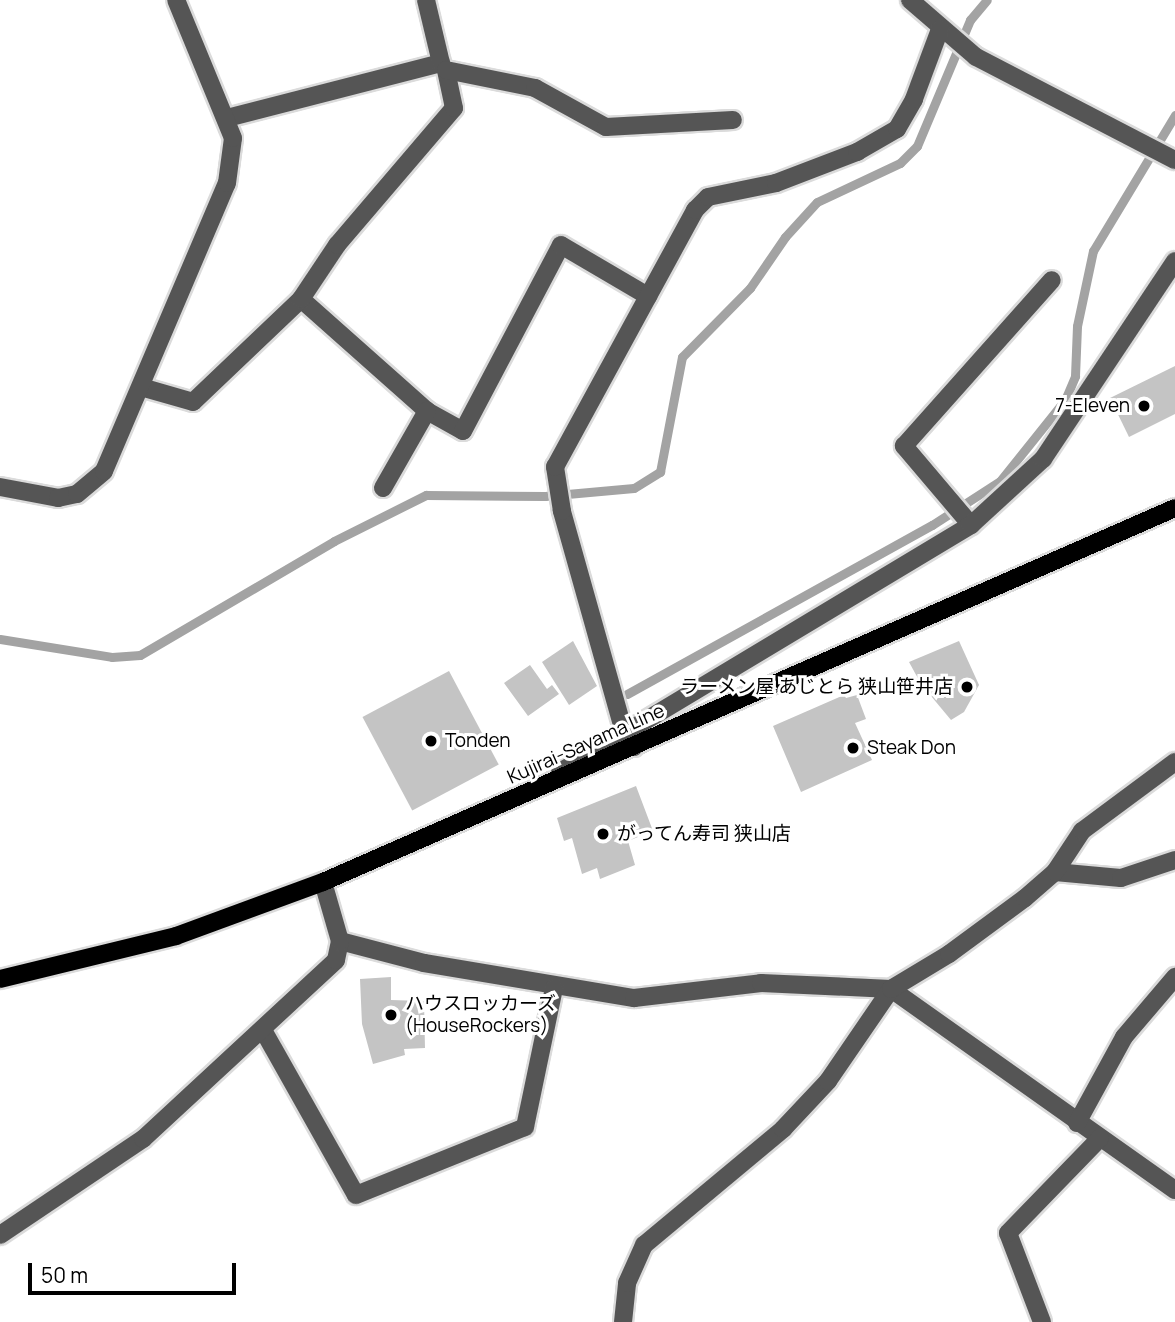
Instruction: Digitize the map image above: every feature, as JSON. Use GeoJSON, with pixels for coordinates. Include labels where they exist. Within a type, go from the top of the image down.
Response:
{"type":"FeatureCollection","features":[{"type":"Feature","properties":{"kind":"main road","name":"Kujirai-Sayama Line"},"geometry":{"type":"LineString","coordinates":[[0,979],[176,936],[323,881],[531,792],[629,739],[1175,508]]}},
{"type":"Feature","properties":{"kind":"street"},"geometry":{"type":"LineString","coordinates":[[0,488],[58,498],[94,484],[141,387],[227,183],[233,138],[176,0]]}},
{"type":"Feature","properties":{"kind":"street"},"geometry":{"type":"LineString","coordinates":[[141,387],[193,402],[301,299],[337,245],[454,108],[426,0]]}},
{"type":"Feature","properties":{"kind":"street"},"geometry":{"type":"LineString","coordinates":[[910,0],[940,29],[976,57],[1161,152]]}},
{"type":"Feature","properties":{"kind":"street"},"geometry":{"type":"LineString","coordinates":[[940,29],[897,130],[857,152],[776,183],[708,197],[695,210],[554,476],[629,739],[948,543],[962,513],[1043,459],[1175,261]]}},
{"type":"Feature","properties":{"kind":"street"},"geometry":{"type":"LineString","coordinates":[[227,118],[443,67],[536,88],[606,127],[733,120]]}},
{"type":"Feature","properties":{"kind":"street"},"geometry":{"type":"LineString","coordinates":[[301,299],[427,411],[463,431],[561,245],[648,296]]}},
{"type":"Feature","properties":{"kind":"street"},"geometry":{"type":"LineString","coordinates":[[962,513],[904,446],[1052,281]]}},
{"type":"Feature","properties":{"kind":"street"},"geometry":{"type":"LineString","coordinates":[[383,488],[427,411]]}},
{"type":"Feature","properties":{"kind":"street"},"geometry":{"type":"LineString","coordinates":[[622,1322],[627,1283],[644,1245],[783,1129],[828,1081],[891,989],[949,954],[1055,873],[1082,831],[1175,762]]}},
{"type":"Feature","properties":{"kind":"street"},"geometry":{"type":"LineString","coordinates":[[1055,873],[1121,878],[1175,860]]}},
{"type":"Feature","properties":{"kind":"street"},"geometry":{"type":"LineString","coordinates":[[0,1235],[143,1139],[263,1030],[335,960],[340,941],[323,881]]}},
{"type":"Feature","properties":{"kind":"street"},"geometry":{"type":"LineString","coordinates":[[340,941],[554,988],[634,998],[761,983],[891,989],[1175,1190]]}},
{"type":"Feature","properties":{"kind":"street"},"geometry":{"type":"LineString","coordinates":[[1077,1122],[1124,1037],[1175,977]]}},
{"type":"Feature","properties":{"kind":"street"},"geometry":{"type":"LineString","coordinates":[[263,1030],[356,1195],[525,1127],[554,988]]}},
{"type":"Feature","properties":{"kind":"street"},"geometry":{"type":"LineString","coordinates":[[1042,1322],[1008,1233],[1100,1138]]}},
{"type":"Feature","properties":{"kind":"building","name":"7-Eleven"},"geometry":{"type":"Polygon","coordinates":[[[1175,366],[1175,414],[1129,437],[1110,398],[1175,366]]]}},
{"type":"Feature","properties":{"kind":"building"},"geometry":{"type":"Polygon","coordinates":[[[573,641],[597,686],[569,705],[542,662],[573,641]]]}},
{"type":"Feature","properties":{"kind":"building"},"geometry":{"type":"Polygon","coordinates":[[[959,641],[979,685],[964,712],[951,720],[921,684],[909,662],[959,641]]]}},
{"type":"Feature","properties":{"kind":"building"},"geometry":{"type":"Polygon","coordinates":[[[530,665],[547,689],[552,685],[559,694],[528,716],[504,683],[530,665]]]}},
{"type":"Feature","properties":{"kind":"building","name":"Tonden"},"geometry":{"type":"Polygon","coordinates":[[[449,671],[499,765],[412,811],[362,717],[449,671]]]}},
{"type":"Feature","properties":{"kind":"building"},"geometry":{"type":"Polygon","coordinates":[[[844,695],[846,698],[857,695],[866,719],[855,723],[872,760],[801,792],[773,726],[844,695]]]}},
{"type":"Feature","properties":{"kind":"building","name":"がってん寿司 狭山店"},"geometry":{"type":"Polygon","coordinates":[[[636,786],[653,831],[628,841],[635,865],[600,879],[597,868],[582,874],[572,838],[564,841],[557,818],[636,786]]]}},
{"type":"Feature","properties":{"kind":"building"},"geometry":{"type":"Polygon","coordinates":[[[391,977],[391,1000],[424,1001],[425,1048],[404,1049],[405,1055],[373,1064],[362,1024],[360,979],[391,977]]]}},
{"type":"Feature","properties":{"kind":"waterway"},"geometry":{"type":"LineString","coordinates":[[0,639],[112,657],[140,655],[334,541],[426,495],[545,496],[634,488],[660,472],[682,357],[750,288],[785,237],[817,202],[900,163],[917,146],[970,20],[987,0]]}},
{"type":"Feature","properties":{"kind":"waterway"},"geometry":{"type":"LineString","coordinates":[[627,694],[932,525],[1000,481],[1065,400],[1075,376],[1077,326],[1093,251],[1175,115]]}},
{"type":"Feature","properties":{"kind":"place","name":"7-Eleven"},"geometry":{"type":"Point","coordinates":[1144,406]}},
{"type":"Feature","properties":{"kind":"place","name":"ラーメン屋 あじとら 狭山笹井店"},"geometry":{"type":"Point","coordinates":[967,687]}},
{"type":"Feature","properties":{"kind":"place","name":"Tonden"},"geometry":{"type":"Point","coordinates":[431,741]}},
{"type":"Feature","properties":{"kind":"place","name":"Steak Don"},"geometry":{"type":"Point","coordinates":[853,748]}},
{"type":"Feature","properties":{"kind":"place","name":"がってん寿司 狭山店"},"geometry":{"type":"Point","coordinates":[603,834]}},
{"type":"Feature","properties":{"kind":"place","name":"ハウスロッカーズ (HouseRockers)"},"geometry":{"type":"Point","coordinates":[391,1015]}}]}
